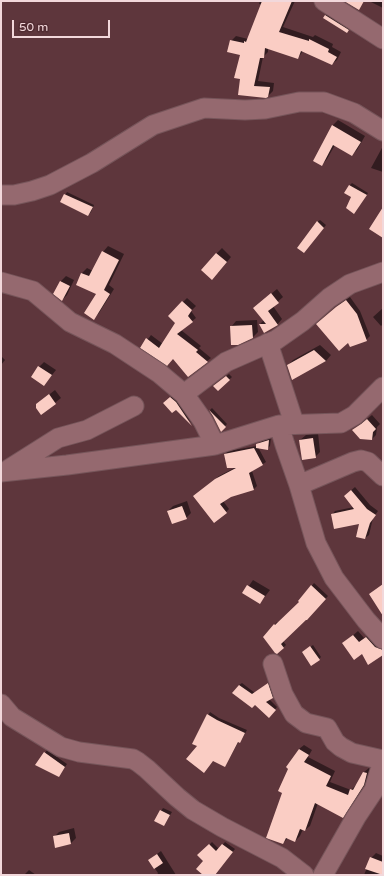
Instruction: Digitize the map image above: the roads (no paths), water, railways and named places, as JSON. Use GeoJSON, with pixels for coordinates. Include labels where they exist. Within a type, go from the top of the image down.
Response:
{"type":"FeatureCollection","features":[{"type":"Feature","properties":{"kind":"street"},"geometry":{"type":"LineString","coordinates":[[324,1],[383,39]]}},
{"type":"Feature","properties":{"kind":"street"},"geometry":{"type":"LineString","coordinates":[[1,194],[14,195],[50,185],[92,163],[153,125],[204,108],[245,110],[299,102],[324,102],[354,113],[383,131]]}},
{"type":"Feature","properties":{"kind":"street"},"geometry":{"type":"LineString","coordinates":[[184,394],[226,362],[276,340],[303,321],[329,298],[350,284],[383,272]]}},
{"type":"Feature","properties":{"kind":"street"},"geometry":{"type":"LineString","coordinates":[[1,282],[33,291],[70,322],[115,344],[159,373],[184,394],[202,421],[215,445]]}},
{"type":"Feature","properties":{"kind":"street"},"geometry":{"type":"LineString","coordinates":[[268,343],[299,485],[316,543],[334,578],[366,620],[383,639]]}},
{"type":"Feature","properties":{"kind":"street"},"geometry":{"type":"LineString","coordinates":[[2,473],[215,445],[286,424],[341,423],[355,414],[383,387]]}},
{"type":"Feature","properties":{"kind":"street"},"geometry":{"type":"LineString","coordinates":[[2,473],[58,438],[87,430],[134,406]]}},
{"type":"Feature","properties":{"kind":"street"},"geometry":{"type":"LineString","coordinates":[[299,485],[361,460],[368,462],[381,472]]}},
{"type":"Feature","properties":{"kind":"street"},"geometry":{"type":"LineString","coordinates":[[274,664],[283,694],[294,714],[306,723],[327,728],[335,742],[352,753],[383,760],[374,790],[356,817],[323,875]]}},
{"type":"Feature","properties":{"kind":"street"},"geometry":{"type":"LineString","coordinates":[[1,704],[12,717],[65,748],[79,752],[133,759],[147,768],[177,797],[194,810],[222,827],[282,858],[304,875]]}}]}
